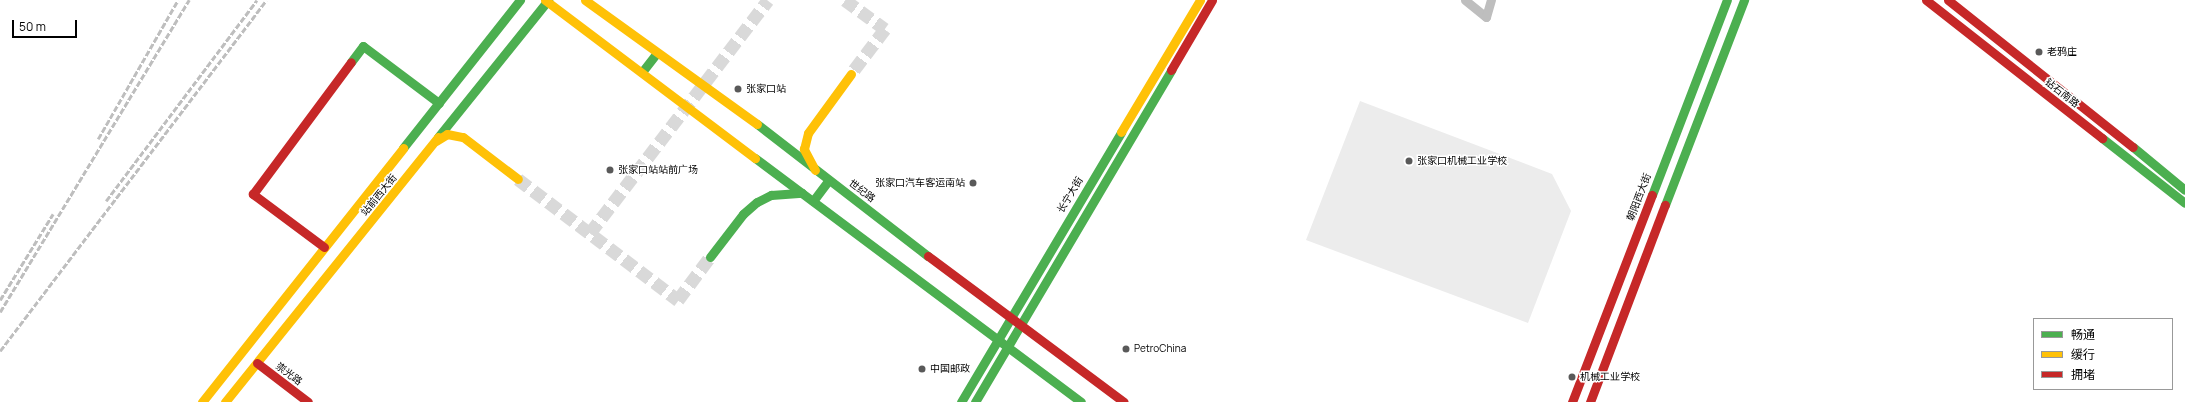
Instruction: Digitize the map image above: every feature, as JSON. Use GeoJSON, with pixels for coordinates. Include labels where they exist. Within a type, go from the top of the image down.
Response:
{"type":"FeatureCollection","features":[{"type":"Feature","properties":{"kind":"main road","name":"站前西大街"},"geometry":{"type":"LineString","coordinates":[[202,402],[520,0]]}},
{"type":"Feature","properties":{"kind":"main road","name":"站前西大街"},"geometry":{"type":"LineString","coordinates":[[225,402],[389,200],[546,0]]}},
{"type":"Feature","properties":{"kind":"main road"},"geometry":{"type":"LineString","coordinates":[[546,0],[1081,402]]}},
{"type":"Feature","properties":{"kind":"main road","name":"世纪路"},"geometry":{"type":"LineString","coordinates":[[585,0],[657,53],[730,102],[828,181],[1124,402]]}},
{"type":"Feature","properties":{"kind":"main road","name":"长宁大街"},"geometry":{"type":"LineString","coordinates":[[961,402],[1009,316],[1200,0]]}},
{"type":"Feature","properties":{"kind":"main road"},"geometry":{"type":"LineString","coordinates":[[975,402],[1006,346],[1212,0]]}},
{"type":"Feature","properties":{"kind":"main road","name":"朝阳西大街"},"geometry":{"type":"LineString","coordinates":[[1572,402],[1727,0]]}},
{"type":"Feature","properties":{"kind":"main road"},"geometry":{"type":"LineString","coordinates":[[1590,402],[1744,0]]}},
{"type":"Feature","properties":{"kind":"main road","name":"钻石南路"},"geometry":{"type":"LineString","coordinates":[[1926,0],[2185,203]]}},
{"type":"Feature","properties":{"kind":"main road","name":"钻石南路"},"geometry":{"type":"LineString","coordinates":[[1948,0],[2029,61],[2185,190]]}},
{"type":"Feature","properties":{"kind":"main road"},"geometry":{"type":"LineString","coordinates":[[324,248],[253,194],[363,46],[439,103]]}},
{"type":"Feature","properties":{"kind":"main road"},"geometry":{"type":"LineString","coordinates":[[642,72],[657,53]]}},
{"type":"Feature","properties":{"kind":"main road"},"geometry":{"type":"LineString","coordinates":[[817,172],[806,156],[808,133],[851,74]]}},
{"type":"Feature","properties":{"kind":"main road"},"geometry":{"type":"LineString","coordinates":[[436,141],[447,134],[463,137],[518,179]]}},
{"type":"Feature","properties":{"kind":"main road"},"geometry":{"type":"LineString","coordinates":[[813,202],[828,181]]}},
{"type":"Feature","properties":{"kind":"main road"},"geometry":{"type":"LineString","coordinates":[[372,186],[389,200]]}},
{"type":"Feature","properties":{"kind":"main road"},"geometry":{"type":"LineString","coordinates":[[710,257],[743,214],[757,202],[771,195],[802,193]]}},
{"type":"Feature","properties":{"kind":"main road","name":"崇光路"},"geometry":{"type":"LineString","coordinates":[[257,363],[308,402]]}},
{"type":"Feature","properties":{"kind":"street"},"geometry":{"type":"LineString","coordinates":[[1465,0],[1486,16],[1491,0]]}},
{"type":"Feature","properties":{"kind":"shaded area"},"geometry":{"type":"Polygon","coordinates":[[[1360,101],[1552,174],[1571,211],[1528,323],[1306,240],[1360,101]]]}},
{"type":"Feature","properties":{"kind":"tunnel"},"geometry":{"type":"LineString","coordinates":[[590,233],[768,0]]}},
{"type":"Feature","properties":{"kind":"tunnel"},"geometry":{"type":"LineString","coordinates":[[845,0],[885,29],[851,74]]}},
{"type":"Feature","properties":{"kind":"tunnel"},"geometry":{"type":"LineString","coordinates":[[518,179],[678,300],[710,257]]}},
{"type":"Feature","properties":{"kind":"railway"},"geometry":{"type":"LineString","coordinates":[[98,139],[178,0]]}},
{"type":"Feature","properties":{"kind":"railway"},"geometry":{"type":"LineString","coordinates":[[0,312],[189,0]]}},
{"type":"Feature","properties":{"kind":"railway"},"geometry":{"type":"LineString","coordinates":[[106,201],[257,0]]}},
{"type":"Feature","properties":{"kind":"railway"},"geometry":{"type":"LineString","coordinates":[[0,351],[266,0]]}},
{"type":"Feature","properties":{"kind":"railway"},"geometry":{"type":"LineString","coordinates":[[0,300],[53,214]]}},
{"type":"Feature","properties":{"kind":"traffic: fast"},"geometry":{"type":"LineString","coordinates":[[403,148],[520,0]]}},
{"type":"Feature","properties":{"kind":"traffic: fast"},"geometry":{"type":"LineString","coordinates":[[438,137],[548,0]]}},
{"type":"Feature","properties":{"kind":"traffic: fast"},"geometry":{"type":"LineString","coordinates":[[1652,195],[1727,0]]}},
{"type":"Feature","properties":{"kind":"traffic: fast"},"geometry":{"type":"LineString","coordinates":[[1665,205],[1744,0]]}},
{"type":"Feature","properties":{"kind":"traffic: fast"},"geometry":{"type":"LineString","coordinates":[[351,62],[363,46],[439,103]]}},
{"type":"Feature","properties":{"kind":"traffic: fast"},"geometry":{"type":"LineString","coordinates":[[642,72],[657,53]]}},
{"type":"Feature","properties":{"kind":"traffic: fast"},"geometry":{"type":"LineString","coordinates":[[975,402],[1171,70]]}},
{"type":"Feature","properties":{"kind":"traffic: fast"},"geometry":{"type":"LineString","coordinates":[[757,124],[928,256]]}},
{"type":"Feature","properties":{"kind":"traffic: fast"},"geometry":{"type":"LineString","coordinates":[[961,402],[1121,132]]}},
{"type":"Feature","properties":{"kind":"traffic: fast"},"geometry":{"type":"LineString","coordinates":[[2102,138],[2185,203]]}},
{"type":"Feature","properties":{"kind":"traffic: fast"},"geometry":{"type":"LineString","coordinates":[[2133,147],[2185,190]]}},
{"type":"Feature","properties":{"kind":"traffic: fast"},"geometry":{"type":"LineString","coordinates":[[755,158],[1081,402]]}},
{"type":"Feature","properties":{"kind":"traffic: fast"},"geometry":{"type":"LineString","coordinates":[[813,201],[828,181]]}},
{"type":"Feature","properties":{"kind":"traffic: fast"},"geometry":{"type":"LineString","coordinates":[[710,257],[743,214],[757,202],[771,195],[802,193]]}},
{"type":"Feature","properties":{"kind":"traffic: slow"},"geometry":{"type":"LineString","coordinates":[[545,0],[755,158]]}},
{"type":"Feature","properties":{"kind":"traffic: slow"},"geometry":{"type":"LineString","coordinates":[[585,0],[757,124]]}},
{"type":"Feature","properties":{"kind":"traffic: slow"},"geometry":{"type":"LineString","coordinates":[[1121,132],[1200,0]]}},
{"type":"Feature","properties":{"kind":"traffic: slow"},"geometry":{"type":"LineString","coordinates":[[815,170],[804,149],[808,133],[851,74]]}},
{"type":"Feature","properties":{"kind":"traffic: slow"},"geometry":{"type":"LineString","coordinates":[[436,141],[447,134],[463,137],[518,179]]}},
{"type":"Feature","properties":{"kind":"traffic: slow"},"geometry":{"type":"LineString","coordinates":[[225,402],[438,137]]}},
{"type":"Feature","properties":{"kind":"traffic: slow"},"geometry":{"type":"LineString","coordinates":[[202,402],[403,148]]}},
{"type":"Feature","properties":{"kind":"traffic: jam"},"geometry":{"type":"LineString","coordinates":[[1171,70],[1212,0]]}},
{"type":"Feature","properties":{"kind":"traffic: jam"},"geometry":{"type":"LineString","coordinates":[[1926,0],[2102,138]]}},
{"type":"Feature","properties":{"kind":"traffic: jam"},"geometry":{"type":"LineString","coordinates":[[1948,0],[2133,147]]}},
{"type":"Feature","properties":{"kind":"traffic: jam"},"geometry":{"type":"LineString","coordinates":[[324,247],[253,194],[351,62]]}},
{"type":"Feature","properties":{"kind":"traffic: jam"},"geometry":{"type":"LineString","coordinates":[[1572,402],[1652,195]]}},
{"type":"Feature","properties":{"kind":"traffic: jam"},"geometry":{"type":"LineString","coordinates":[[1590,402],[1665,205]]}},
{"type":"Feature","properties":{"kind":"traffic: jam"},"geometry":{"type":"LineString","coordinates":[[928,256],[1124,402]]}},
{"type":"Feature","properties":{"kind":"traffic: jam"},"geometry":{"type":"LineString","coordinates":[[257,363],[308,402]]}},
{"type":"Feature","properties":{"kind":"place","name":"老鸦庄"},"geometry":{"type":"Point","coordinates":[2039,52]}},
{"type":"Feature","properties":{"kind":"place","name":"张家口站"},"geometry":{"type":"Point","coordinates":[738,89]}},
{"type":"Feature","properties":{"kind":"place","name":"张家口机械工业学校"},"geometry":{"type":"Point","coordinates":[1409,161]}},
{"type":"Feature","properties":{"kind":"place","name":"张家口站站前广场"},"geometry":{"type":"Point","coordinates":[610,170]}},
{"type":"Feature","properties":{"kind":"place","name":"张家口汽车客运南站"},"geometry":{"type":"Point","coordinates":[973,183]}},
{"type":"Feature","properties":{"kind":"place","name":"PetroChina"},"geometry":{"type":"Point","coordinates":[1126,349]}},
{"type":"Feature","properties":{"kind":"place","name":"中国邮政"},"geometry":{"type":"Point","coordinates":[922,369]}},
{"type":"Feature","properties":{"kind":"place","name":"机械工业学校"},"geometry":{"type":"Point","coordinates":[1572,377]}}]}
